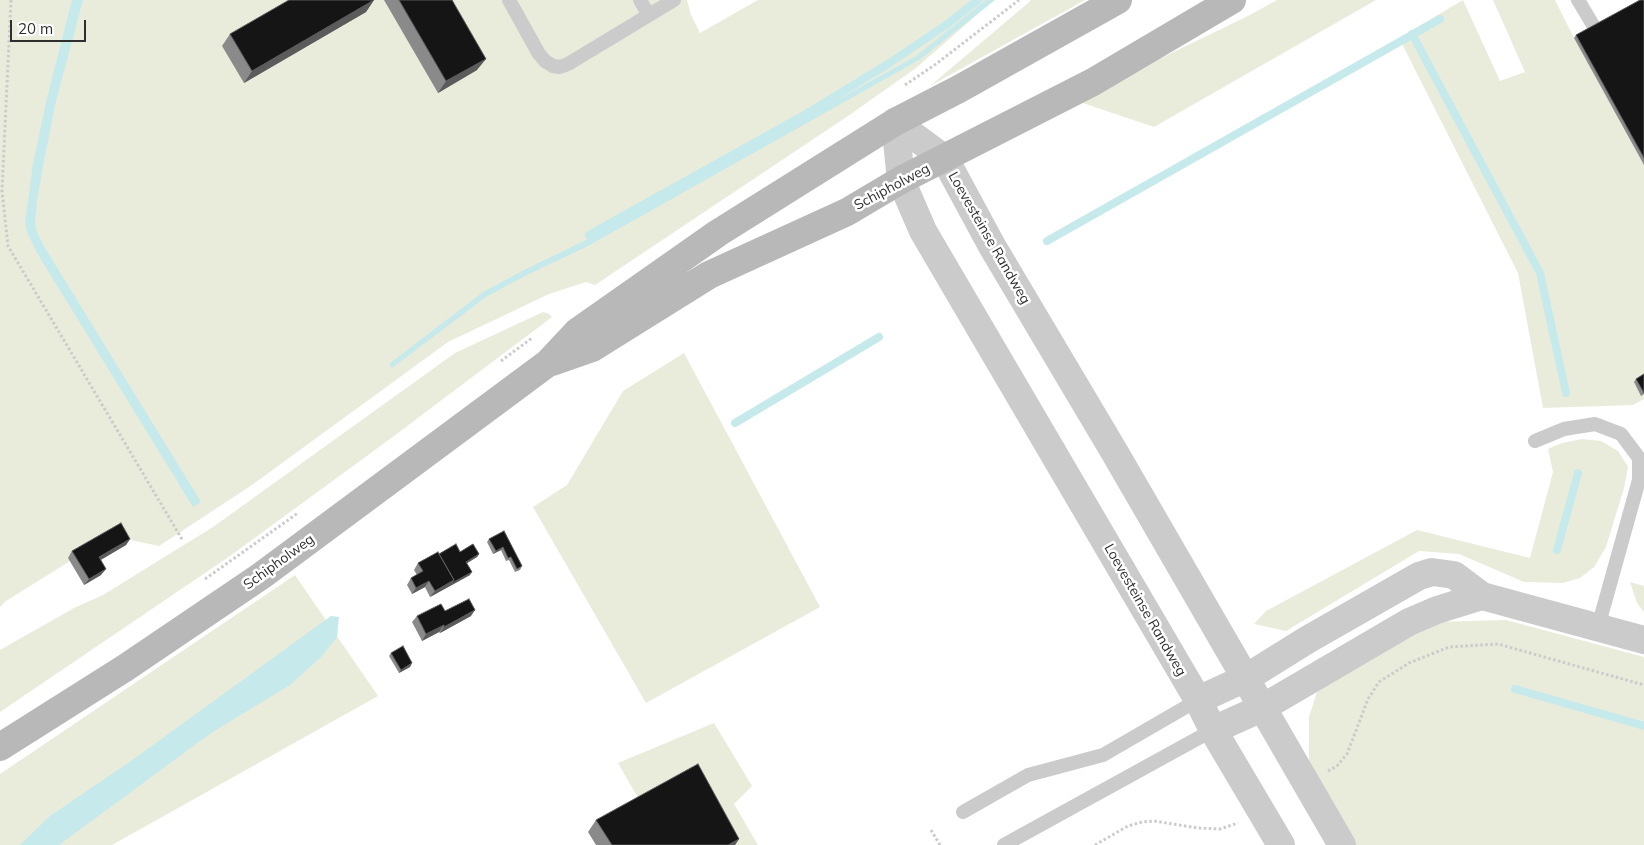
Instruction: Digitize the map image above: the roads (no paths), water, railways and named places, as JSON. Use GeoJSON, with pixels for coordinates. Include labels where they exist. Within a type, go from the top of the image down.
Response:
{"type":"FeatureCollection","features":[{"type":"Feature","properties":{"kind":"main road","name":"Schipholweg"},"geometry":{"type":"LineString","coordinates":[[0,747],[125,668],[262,576],[548,363],[577,332],[718,234],[895,122],[959,89],[1118,0]]}},
{"type":"Feature","properties":{"kind":"main road","name":"Schipholweg"},"geometry":{"type":"LineString","coordinates":[[548,363],[592,348],[709,275],[847,212],[901,180],[1093,82],[1232,0]]}},
{"type":"Feature","properties":{"kind":"street","name":"Loevesteinse Randweg"},"geometry":{"type":"LineString","coordinates":[[895,122],[944,159],[992,246],[1116,453],[1342,845]]}},
{"type":"Feature","properties":{"kind":"street","name":"Loevesteinse Randweg"},"geometry":{"type":"LineString","coordinates":[[895,122],[901,180],[923,231],[1281,845]]}},
{"type":"Feature","properties":{"kind":"street"},"geometry":{"type":"LineString","coordinates":[[1198,700],[1246,678],[1307,640],[1420,576],[1432,572],[1454,575],[1482,596],[1644,640]]}},
{"type":"Feature","properties":{"kind":"street"},"geometry":{"type":"LineString","coordinates":[[1213,730],[1262,708],[1408,622],[1437,610],[1482,596]]}},
{"type":"Feature","properties":{"kind":"lane"},"geometry":{"type":"LineString","coordinates":[[508,0],[539,54],[553,66],[560,67],[674,0]]}},
{"type":"Feature","properties":{"kind":"lane"},"geometry":{"type":"LineString","coordinates":[[640,0],[648,14]]}},
{"type":"Feature","properties":{"kind":"lane"},"geometry":{"type":"LineString","coordinates":[[1580,2],[1612,56]]}},
{"type":"Feature","properties":{"kind":"lane"},"geometry":{"type":"LineString","coordinates":[[1535,441],[1564,429],[1595,424],[1621,434],[1642,457],[1639,480],[1598,627]]}},
{"type":"Feature","properties":{"kind":"lane"},"geometry":{"type":"LineString","coordinates":[[963,812],[1028,775],[1103,755],[1198,700]]}},
{"type":"Feature","properties":{"kind":"lane"},"geometry":{"type":"LineString","coordinates":[[1004,845],[1213,730]]}},
{"type":"Feature","properties":{"kind":"water"},"geometry":{"type":"Polygon","coordinates":[[[72,0],[83,0],[56,101],[37,201],[36,230],[45,248],[201,502],[193,507],[37,253],[27,232],[25,222],[33,164],[47,98],[72,0]]]}},
{"type":"Feature","properties":{"kind":"water"},"geometry":{"type":"Polygon","coordinates":[[[986,0],[995,0],[919,60],[588,246],[486,297],[392,368],[389,364],[483,292],[586,240],[916,56],[986,0]]]}},
{"type":"Feature","properties":{"kind":"water"},"geometry":{"type":"Polygon","coordinates":[[[331,616],[339,617],[337,637],[321,657],[290,685],[211,733],[59,845],[20,845],[50,816],[131,761],[331,616]]]}},
{"type":"Feature","properties":{"kind":"waterway"},"geometry":{"type":"LineString","coordinates":[[589,235],[811,111],[888,64],[946,25],[978,0]]}},
{"type":"Feature","properties":{"kind":"waterway"},"geometry":{"type":"LineString","coordinates":[[1047,241],[1440,19]]}},
{"type":"Feature","properties":{"kind":"waterway"},"geometry":{"type":"LineString","coordinates":[[1412,34],[1540,273],[1566,393]]}},
{"type":"Feature","properties":{"kind":"waterway"},"geometry":{"type":"LineString","coordinates":[[735,423],[879,337]]}},
{"type":"Feature","properties":{"kind":"waterway"},"geometry":{"type":"LineString","coordinates":[[1557,550],[1578,473]]}},
{"type":"Feature","properties":{"kind":"waterway"},"geometry":{"type":"LineString","coordinates":[[1515,689],[1644,726]]}}]}
